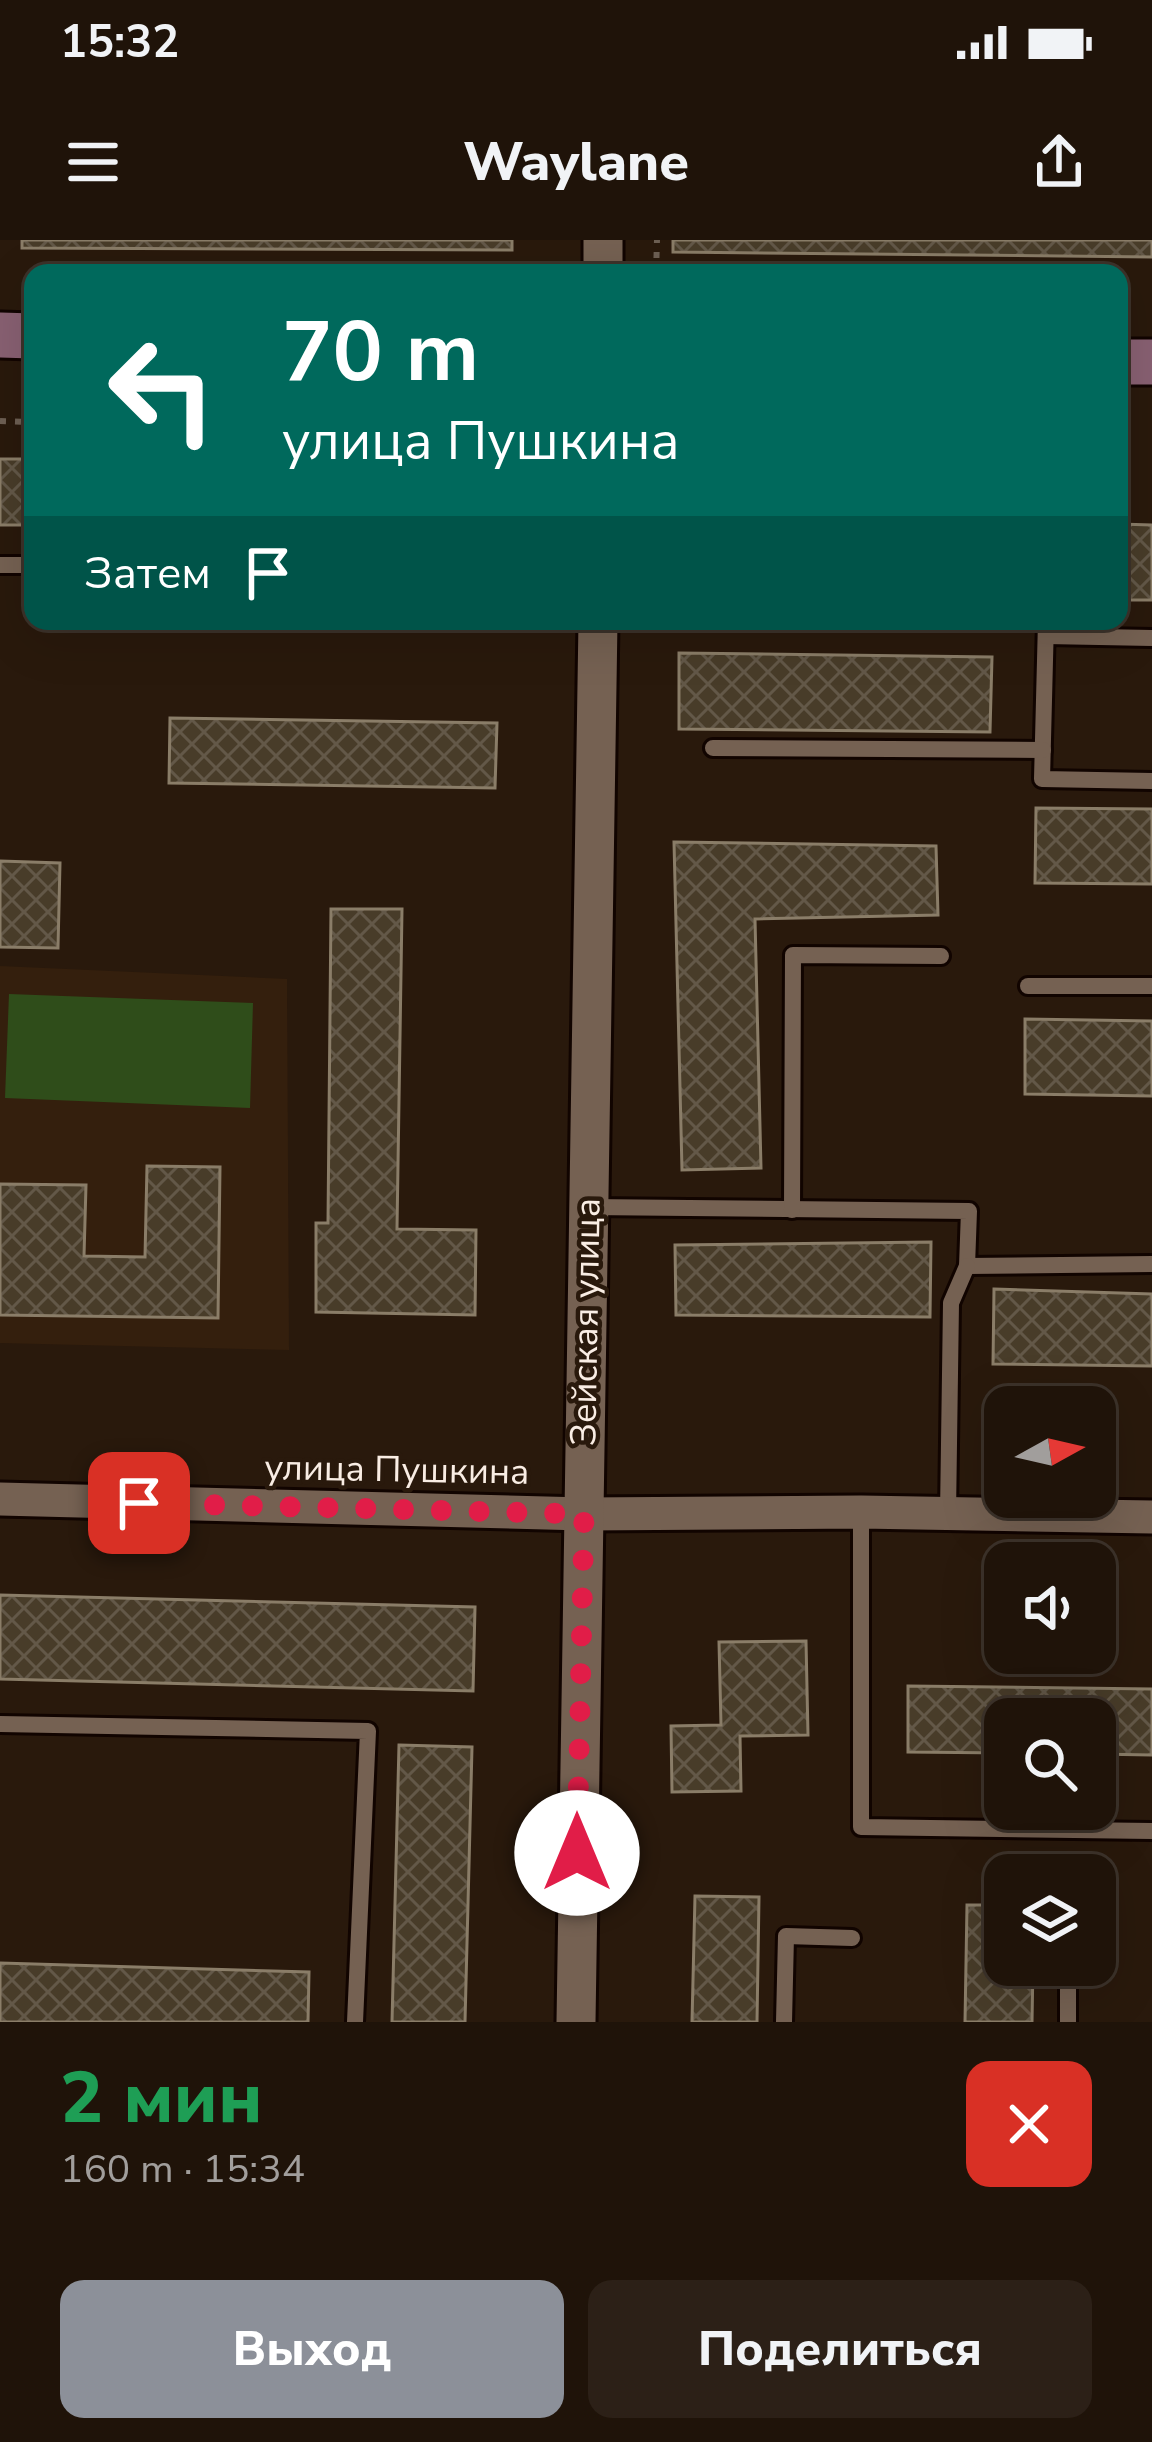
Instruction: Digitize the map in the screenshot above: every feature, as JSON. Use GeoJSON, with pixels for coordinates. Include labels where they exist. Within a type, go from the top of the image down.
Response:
{"type":"FeatureCollection","features":[{"type":"Feature","properties":{"kind":"street","name":"Зейская улица"},"geometry":{"type":"LineString","coordinates":[[576,2022],[598,630]]}},
{"type":"Feature","properties":{"kind":"street","name":"улица Пушкина"},"geometry":{"type":"LineString","coordinates":[[0,1499],[584,1514],[1152,1517]]}},
{"type":"Feature","properties":{"kind":"lane"},"geometry":{"type":"LineString","coordinates":[[1046,630],[1042,779],[1152,781]]}},
{"type":"Feature","properties":{"kind":"lane"},"geometry":{"type":"LineString","coordinates":[[1067,630],[1152,638]]}},
{"type":"Feature","properties":{"kind":"lane"},"geometry":{"type":"LineString","coordinates":[[712,748],[1043,750]]}},
{"type":"Feature","properties":{"kind":"lane"},"geometry":{"type":"LineString","coordinates":[[792,1210],[793,955],[941,956]]}},
{"type":"Feature","properties":{"kind":"lane"},"geometry":{"type":"LineString","coordinates":[[1028,986],[1152,986]]}},
{"type":"Feature","properties":{"kind":"lane"},"geometry":{"type":"LineString","coordinates":[[588,1207],[969,1211],[967,1266],[951,1303],[948,1514]]}},
{"type":"Feature","properties":{"kind":"lane"},"geometry":{"type":"LineString","coordinates":[[967,1266],[1152,1264]]}},
{"type":"Feature","properties":{"kind":"lane"},"geometry":{"type":"LineString","coordinates":[[861,1512],[861,1827],[1152,1831]]}},
{"type":"Feature","properties":{"kind":"lane"},"geometry":{"type":"LineString","coordinates":[[0,1724],[368,1732],[355,2022]]}},
{"type":"Feature","properties":{"kind":"lane"},"geometry":{"type":"LineString","coordinates":[[784,2022],[786,1936],[852,1938]]}},
{"type":"Feature","properties":{"kind":"lane"},"geometry":{"type":"LineString","coordinates":[[1067,2022],[1068,1986]]}},
{"type":"Feature","properties":{"kind":"shaded area"},"geometry":{"type":"Polygon","coordinates":[[[0,966],[287,979],[289,1350],[0,1343],[0,966]]]}},
{"type":"Feature","properties":{"kind":"green space"},"geometry":{"type":"Polygon","coordinates":[[[9,994],[253,1003],[250,1108],[5,1098],[9,994]]]}},
{"type":"Feature","properties":{"kind":"building"},"geometry":{"type":"Polygon","coordinates":[[[22,240],[512,240],[512,250],[22,248],[22,240]]]}},
{"type":"Feature","properties":{"kind":"building"},"geometry":{"type":"Polygon","coordinates":[[[673,240],[1152,240],[1152,257],[673,252],[673,240]]]}},
{"type":"Feature","properties":{"kind":"building"},"geometry":{"type":"Polygon","coordinates":[[[0,459],[24,459],[24,525],[0,525],[0,459]]]}},
{"type":"Feature","properties":{"kind":"building"},"geometry":{"type":"Polygon","coordinates":[[[1128,524],[1152,525],[1152,600],[1128,600],[1128,524]]]}},
{"type":"Feature","properties":{"kind":"building"},"geometry":{"type":"Polygon","coordinates":[[[679,653],[992,657],[990,732],[679,729],[679,653]]]}},
{"type":"Feature","properties":{"kind":"building"},"geometry":{"type":"Polygon","coordinates":[[[170,718],[497,723],[495,788],[169,783],[170,718]]]}},
{"type":"Feature","properties":{"kind":"building"},"geometry":{"type":"Polygon","coordinates":[[[1036,808],[1152,809],[1152,884],[1035,883],[1036,808]]]}},
{"type":"Feature","properties":{"kind":"building"},"geometry":{"type":"Polygon","coordinates":[[[674,842],[936,846],[938,915],[755,919],[761,1168],[682,1170],[674,842]]]}},
{"type":"Feature","properties":{"kind":"building"},"geometry":{"type":"Polygon","coordinates":[[[0,861],[60,863],[58,948],[0,947],[0,861]]]}},
{"type":"Feature","properties":{"kind":"building"},"geometry":{"type":"Polygon","coordinates":[[[331,909],[402,909],[397,1229],[476,1230],[475,1315],[316,1312],[316,1223],[328,1223],[331,909]]]}},
{"type":"Feature","properties":{"kind":"building"},"geometry":{"type":"Polygon","coordinates":[[[1025,1019],[1152,1021],[1152,1096],[1025,1094],[1025,1019]]]}},
{"type":"Feature","properties":{"kind":"building"},"geometry":{"type":"Polygon","coordinates":[[[147,1166],[220,1167],[218,1318],[0,1315],[0,1184],[86,1185],[84,1256],[145,1257],[147,1166]]]}},
{"type":"Feature","properties":{"kind":"building"},"geometry":{"type":"Polygon","coordinates":[[[931,1242],[930,1317],[676,1315],[675,1245],[931,1242]]]}},
{"type":"Feature","properties":{"kind":"building"},"geometry":{"type":"Polygon","coordinates":[[[994,1289],[1152,1294],[1152,1366],[993,1364],[994,1289]]]}},
{"type":"Feature","properties":{"kind":"building"},"geometry":{"type":"Polygon","coordinates":[[[0,1595],[475,1607],[473,1691],[0,1679],[0,1595]]]}},
{"type":"Feature","properties":{"kind":"building"},"geometry":{"type":"Polygon","coordinates":[[[806,1641],[808,1735],[740,1736],[741,1791],[672,1792],[671,1726],[721,1725],[719,1642],[806,1641]]]}},
{"type":"Feature","properties":{"kind":"building"},"geometry":{"type":"Polygon","coordinates":[[[908,1686],[1152,1689],[1152,1755],[1116,1754],[1116,1698],[984,1698],[984,1753],[908,1752],[908,1686]]]}},
{"type":"Feature","properties":{"kind":"building"},"geometry":{"type":"Polygon","coordinates":[[[399,1745],[472,1747],[465,2022],[392,2022],[399,1745]]]}},
{"type":"Feature","properties":{"kind":"building"},"geometry":{"type":"Polygon","coordinates":[[[695,1896],[759,1897],[757,2022],[692,2022],[695,1896]]]}},
{"type":"Feature","properties":{"kind":"building"},"geometry":{"type":"Polygon","coordinates":[[[967,1905],[984,1905],[984,1986],[1033,1986],[1032,2022],[965,2022],[967,1905]]]}},
{"type":"Feature","properties":{"kind":"building"},"geometry":{"type":"Polygon","coordinates":[[[0,1963],[309,1972],[308,2022],[0,2022],[0,1963]]]}},
{"type":"Feature","properties":{"kind":"route"},"geometry":{"type":"LineString","coordinates":[[139,1503],[584,1514],[577,1853]]}}]}
